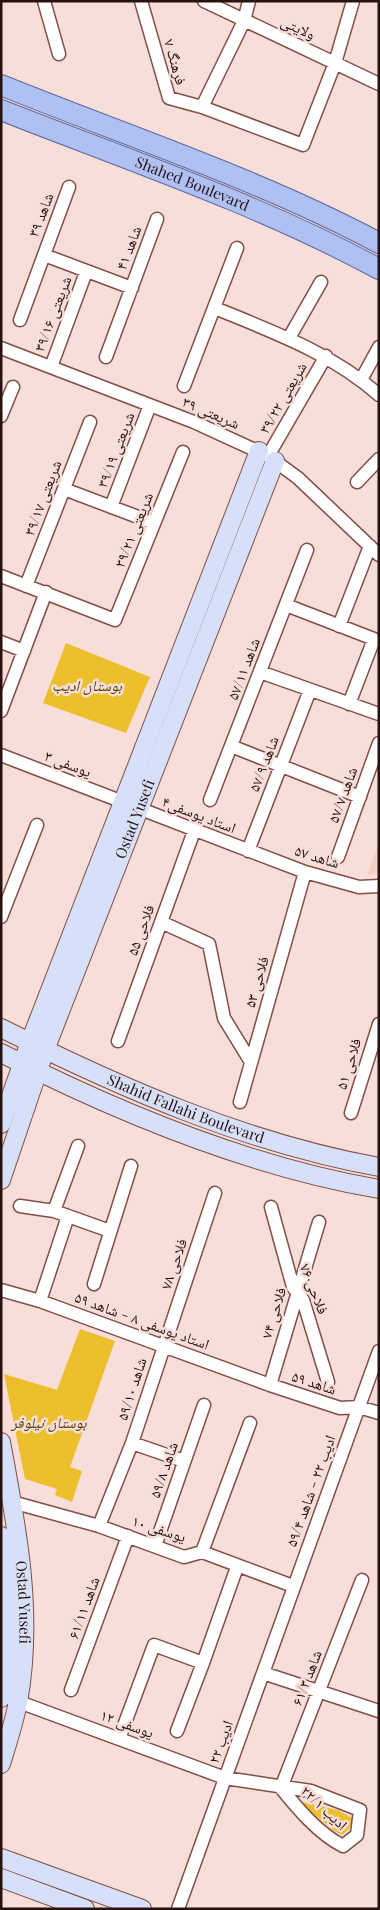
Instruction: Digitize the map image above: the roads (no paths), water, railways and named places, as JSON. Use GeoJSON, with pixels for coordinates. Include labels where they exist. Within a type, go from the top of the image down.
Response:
{"type":"FeatureCollection","features":[{"type":"Feature","properties":{"kind":"main road","name":"Shahed Boulevard"},"geometry":{"type":"LineString","coordinates":[[1,86],[270,192],[339,221],[379,243]]}},
{"type":"Feature","properties":{"kind":"main road","name":"Shahed Boulevard"},"geometry":{"type":"LineString","coordinates":[[1,110],[266,214],[330,242],[379,269]]}},
{"type":"Feature","properties":{"kind":"street"},"geometry":{"type":"LineString","coordinates":[[44,1],[59,54]]}},
{"type":"Feature","properties":{"kind":"street","name":"فرهنگ ۷"},"geometry":{"type":"LineString","coordinates":[[141,1],[169,98],[202,107]]}},
{"type":"Feature","properties":{"kind":"street","name":"ولایتی"},"geometry":{"type":"LineString","coordinates":[[204,1],[379,84]]}},
{"type":"Feature","properties":{"kind":"street"},"geometry":{"type":"LineString","coordinates":[[249,1],[244,21],[202,107],[302,145],[335,63],[354,1]]}},
{"type":"Feature","properties":{"kind":"street","name":"شاهد ۳۹"},"geometry":{"type":"LineString","coordinates":[[20,320],[69,187]]}},
{"type":"Feature","properties":{"kind":"street","name":"شاهد ۴۱"},"geometry":{"type":"LineString","coordinates":[[106,357],[158,219]]}},
{"type":"Feature","properties":{"kind":"street"},"geometry":{"type":"LineString","coordinates":[[184,386],[237,248]]}},
{"type":"Feature","properties":{"kind":"street"},"geometry":{"type":"LineString","coordinates":[[44,255],[132,288]]}},
{"type":"Feature","properties":{"kind":"street","name":"شریعتی ۳۹/۱۶"},"geometry":{"type":"LineString","coordinates":[[51,367],[86,272]]}},
{"type":"Feature","properties":{"kind":"street"},"geometry":{"type":"LineString","coordinates":[[289,338],[321,282]]}},
{"type":"Feature","properties":{"kind":"street"},"geometry":{"type":"LineString","coordinates":[[215,308],[289,338],[326,356],[379,395]]}},
{"type":"Feature","properties":{"kind":"street","name":"شریعتی ۳۹"},"geometry":{"type":"LineString","coordinates":[[1,348],[194,422],[268,456],[298,478],[374,550]]}},
{"type":"Feature","properties":{"kind":"street"},"geometry":{"type":"LineString","coordinates":[[361,380],[379,348]]}},
{"type":"Feature","properties":{"kind":"street","name":"شریعتی ۳۹/۲۲"},"geometry":{"type":"LineString","coordinates":[[268,456],[326,356]]}},
{"type":"Feature","properties":{"kind":"street"},"geometry":{"type":"LineString","coordinates":[[1,416],[13,387]]}},
{"type":"Feature","properties":{"kind":"street","name":"شریعتی ۳۹/۱۹"},"geometry":{"type":"LineString","coordinates":[[111,507],[150,405]]}},
{"type":"Feature","properties":{"kind":"street","name":"شریعتی ۳۹/۱۷"},"geometry":{"type":"LineString","coordinates":[[26,586],[90,422]]}},
{"type":"Feature","properties":{"kind":"street","name":"شریعتی ۳۹/۲۱"},"geometry":{"type":"LineString","coordinates":[[46,592],[115,620],[183,452]]}},
{"type":"Feature","properties":{"kind":"street","name":"Ostad Yusefi"},"geometry":{"type":"LineString","coordinates":[[1,1180],[30,1068],[38,1046],[268,456]]}},
{"type":"Feature","properties":{"kind":"street"},"geometry":{"type":"LineString","coordinates":[[356,482],[379,459]]}},
{"type":"Feature","properties":{"kind":"street"},"geometry":{"type":"LineString","coordinates":[[64,489],[154,523]]}},
{"type":"Feature","properties":{"kind":"street","name":"شاهد ۵۷/۱۱"},"geometry":{"type":"LineString","coordinates":[[210,800],[307,550]]}},
{"type":"Feature","properties":{"kind":"street"},"geometry":{"type":"LineString","coordinates":[[339,626],[374,550]]}},
{"type":"Feature","properties":{"kind":"street"},"geometry":{"type":"LineString","coordinates":[[1,576],[46,592],[1,711]]}},
{"type":"Feature","properties":{"kind":"street"},"geometry":{"type":"LineString","coordinates":[[286,605],[374,639],[349,704]]}},
{"type":"Feature","properties":{"kind":"street"},"geometry":{"type":"LineString","coordinates":[[1,642],[24,651]]}},
{"type":"Feature","properties":{"kind":"street"},"geometry":{"type":"LineString","coordinates":[[260,672],[379,714]]}},
{"type":"Feature","properties":{"kind":"street","name":"شاهد ۵۷/۹"},"geometry":{"type":"LineString","coordinates":[[248,851],[310,690]]}},
{"type":"Feature","properties":{"kind":"street","name":"شاهد ۵۷/۷"},"geometry":{"type":"LineString","coordinates":[[338,857],[379,743]]}},
{"type":"Feature","properties":{"kind":"street"},"geometry":{"type":"LineString","coordinates":[[231,746],[360,796]]}},
{"type":"Feature","properties":{"kind":"street","name":"یوسفی ۳"},"geometry":{"type":"LineString","coordinates":[[3,760],[131,805]]}},
{"type":"Feature","properties":{"kind":"street","name":"استاد یوسفی۴"},"geometry":{"type":"LineString","coordinates":[[131,805],[248,851]]}},
{"type":"Feature","properties":{"kind":"street"},"geometry":{"type":"LineString","coordinates":[[1,917],[7,888],[37,825]]}},
{"type":"Feature","properties":{"kind":"street","name":"فلاحی ۵۵"},"geometry":{"type":"LineString","coordinates":[[118,1041],[194,831]]}},
{"type":"Feature","properties":{"kind":"street","name":"شاهد ۵۷"},"geometry":{"type":"LineString","coordinates":[[248,851],[305,872],[359,887],[379,886]]}},
{"type":"Feature","properties":{"kind":"street","name":"فلاحی ۵۳"},"geometry":{"type":"LineString","coordinates":[[240,1102],[305,872]]}},
{"type":"Feature","properties":{"kind":"street"},"geometry":{"type":"LineString","coordinates":[[161,922],[209,944],[224,1018],[251,1062]]}},
{"type":"Feature","properties":{"kind":"street","name":"فلاحی ۵۱"},"geometry":{"type":"LineString","coordinates":[[351,1114],[379,1024]]}},
{"type":"Feature","properties":{"kind":"street","name":"Shahid Fallahi Boulevard"},"geometry":{"type":"LineString","coordinates":[[1,1028],[173,1107],[279,1142],[346,1161],[379,1167]]}},
{"type":"Feature","properties":{"kind":"street","name":"Shahid Fallahi Boulevard"},"geometry":{"type":"LineString","coordinates":[[1,1053],[30,1068],[158,1124],[212,1144],[344,1183],[379,1189]]}},
{"type":"Feature","properties":{"kind":"street","name":"Ostad Yusefi"},"geometry":{"type":"LineString","coordinates":[[1,1124],[30,1068]]}},
{"type":"Feature","properties":{"kind":"street"},"geometry":{"type":"LineString","coordinates":[[54,1211],[78,1146]]}},
{"type":"Feature","properties":{"kind":"street"},"geometry":{"type":"LineString","coordinates":[[94,1284],[131,1166]]}},
{"type":"Feature","properties":{"kind":"street","name":"فلاحی ۷۸"},"geometry":{"type":"LineString","coordinates":[[164,1345],[215,1193]]}},
{"type":"Feature","properties":{"kind":"street"},"geometry":{"type":"LineString","coordinates":[[20,1206],[54,1211],[110,1231]]}},
{"type":"Feature","properties":{"kind":"street","name":"فلاحی ۷۶"},"geometry":{"type":"LineString","coordinates":[[271,1207],[293,1287],[303,1300],[328,1382]]}},
{"type":"Feature","properties":{"kind":"street"},"geometry":{"type":"LineString","coordinates":[[40,1301],[68,1216]]}},
{"type":"Feature","properties":{"kind":"street","name":"فلاحی ۷۴"},"geometry":{"type":"LineString","coordinates":[[270,1386],[319,1222]]}},
{"type":"Feature","properties":{"kind":"street","name":"استاد یوسفی ۸ - شاهد ۵۹"},"geometry":{"type":"LineString","coordinates":[[1,1290],[40,1301],[164,1345],[270,1386]]}},
{"type":"Feature","properties":{"kind":"street","name":"شاهد ۵۹/‍۱۰"},"geometry":{"type":"LineString","coordinates":[[99,1526],[132,1443],[164,1345]]}},
{"type":"Feature","properties":{"kind":"street","name":"ادیب ۲۲ - شاهد ۵۹/۴"},"geometry":{"type":"LineString","coordinates":[[293,1586],[379,1351]]}},
{"type":"Feature","properties":{"kind":"street","name":"شاهد ۵۹"},"geometry":{"type":"LineString","coordinates":[[270,1386],[340,1408],[359,1408],[379,1414]]}},
{"type":"Feature","properties":{"kind":"street","name":"شاهد ۵۹/۸"},"geometry":{"type":"LineString","coordinates":[[155,1546],[204,1405]]}},
{"type":"Feature","properties":{"kind":"street"},"geometry":{"type":"LineString","coordinates":[[202,1552],[250,1423]]}},
{"type":"Feature","properties":{"kind":"street","name":"Ostad Yusefi"},"geometry":{"type":"LineString","coordinates":[[1,1442],[23,1577],[24,1643],[5,1697]]}},
{"type":"Feature","properties":{"kind":"street"},"geometry":{"type":"LineString","coordinates":[[132,1443],[184,1461]]}},
{"type":"Feature","properties":{"kind":"street","name":"یوسفی ۱۰"},"geometry":{"type":"LineString","coordinates":[[12,1502],[99,1526],[184,1556],[202,1552],[293,1586]]}},
{"type":"Feature","properties":{"kind":"street","name":"Ostad Yusefi"},"geometry":{"type":"LineString","coordinates":[[1,1536],[6,1578],[7,1642],[1,1764]]}},
{"type":"Feature","properties":{"kind":"street","name":"شاهد ۶۱/۱۱"},"geometry":{"type":"LineString","coordinates":[[71,1690],[128,1536]]}},
{"type":"Feature","properties":{"kind":"street"},"geometry":{"type":"LineString","coordinates":[[177,1731],[238,1567]]}},
{"type":"Feature","properties":{"kind":"street","name":"شاهد ۶۱/۳"},"geometry":{"type":"LineString","coordinates":[[282,1788],[362,1580]]}},
{"type":"Feature","properties":{"kind":"street","name":"ادیب ۲۲"},"geometry":{"type":"LineString","coordinates":[[178,1909],[293,1586]]}},
{"type":"Feature","properties":{"kind":"street"},"geometry":{"type":"LineString","coordinates":[[119,1739],[154,1645],[203,1663]]}},
{"type":"Feature","properties":{"kind":"street"},"geometry":{"type":"LineString","coordinates":[[263,1673],[379,1710]]}},
{"type":"Feature","properties":{"kind":"street","name":"یوسفی ۱۲"},"geometry":{"type":"LineString","coordinates":[[5,1697],[225,1778]]}},
{"type":"Feature","properties":{"kind":"street","name":"ادیب ۲۲/۱"},"geometry":{"type":"LineString","coordinates":[[225,1778],[311,1792],[360,1810],[357,1835],[343,1846],[334,1841],[296,1808],[282,1788]]}},
{"type":"Feature","properties":{"kind":"street"},"geometry":{"type":"LineString","coordinates":[[1,1858],[142,1909]]}},
{"type":"Feature","properties":{"kind":"street"},"geometry":{"type":"LineString","coordinates":[[1,1878],[85,1909]]}},
{"type":"Feature","properties":{"kind":"park label","name":"بوستان ادیب"},"geometry":{"type":"Point","coordinates":[87,686]}},
{"type":"Feature","properties":{"kind":"park label","name":"بوستان نیلوفر"},"geometry":{"type":"Point","coordinates":[49,1423]}}]}
